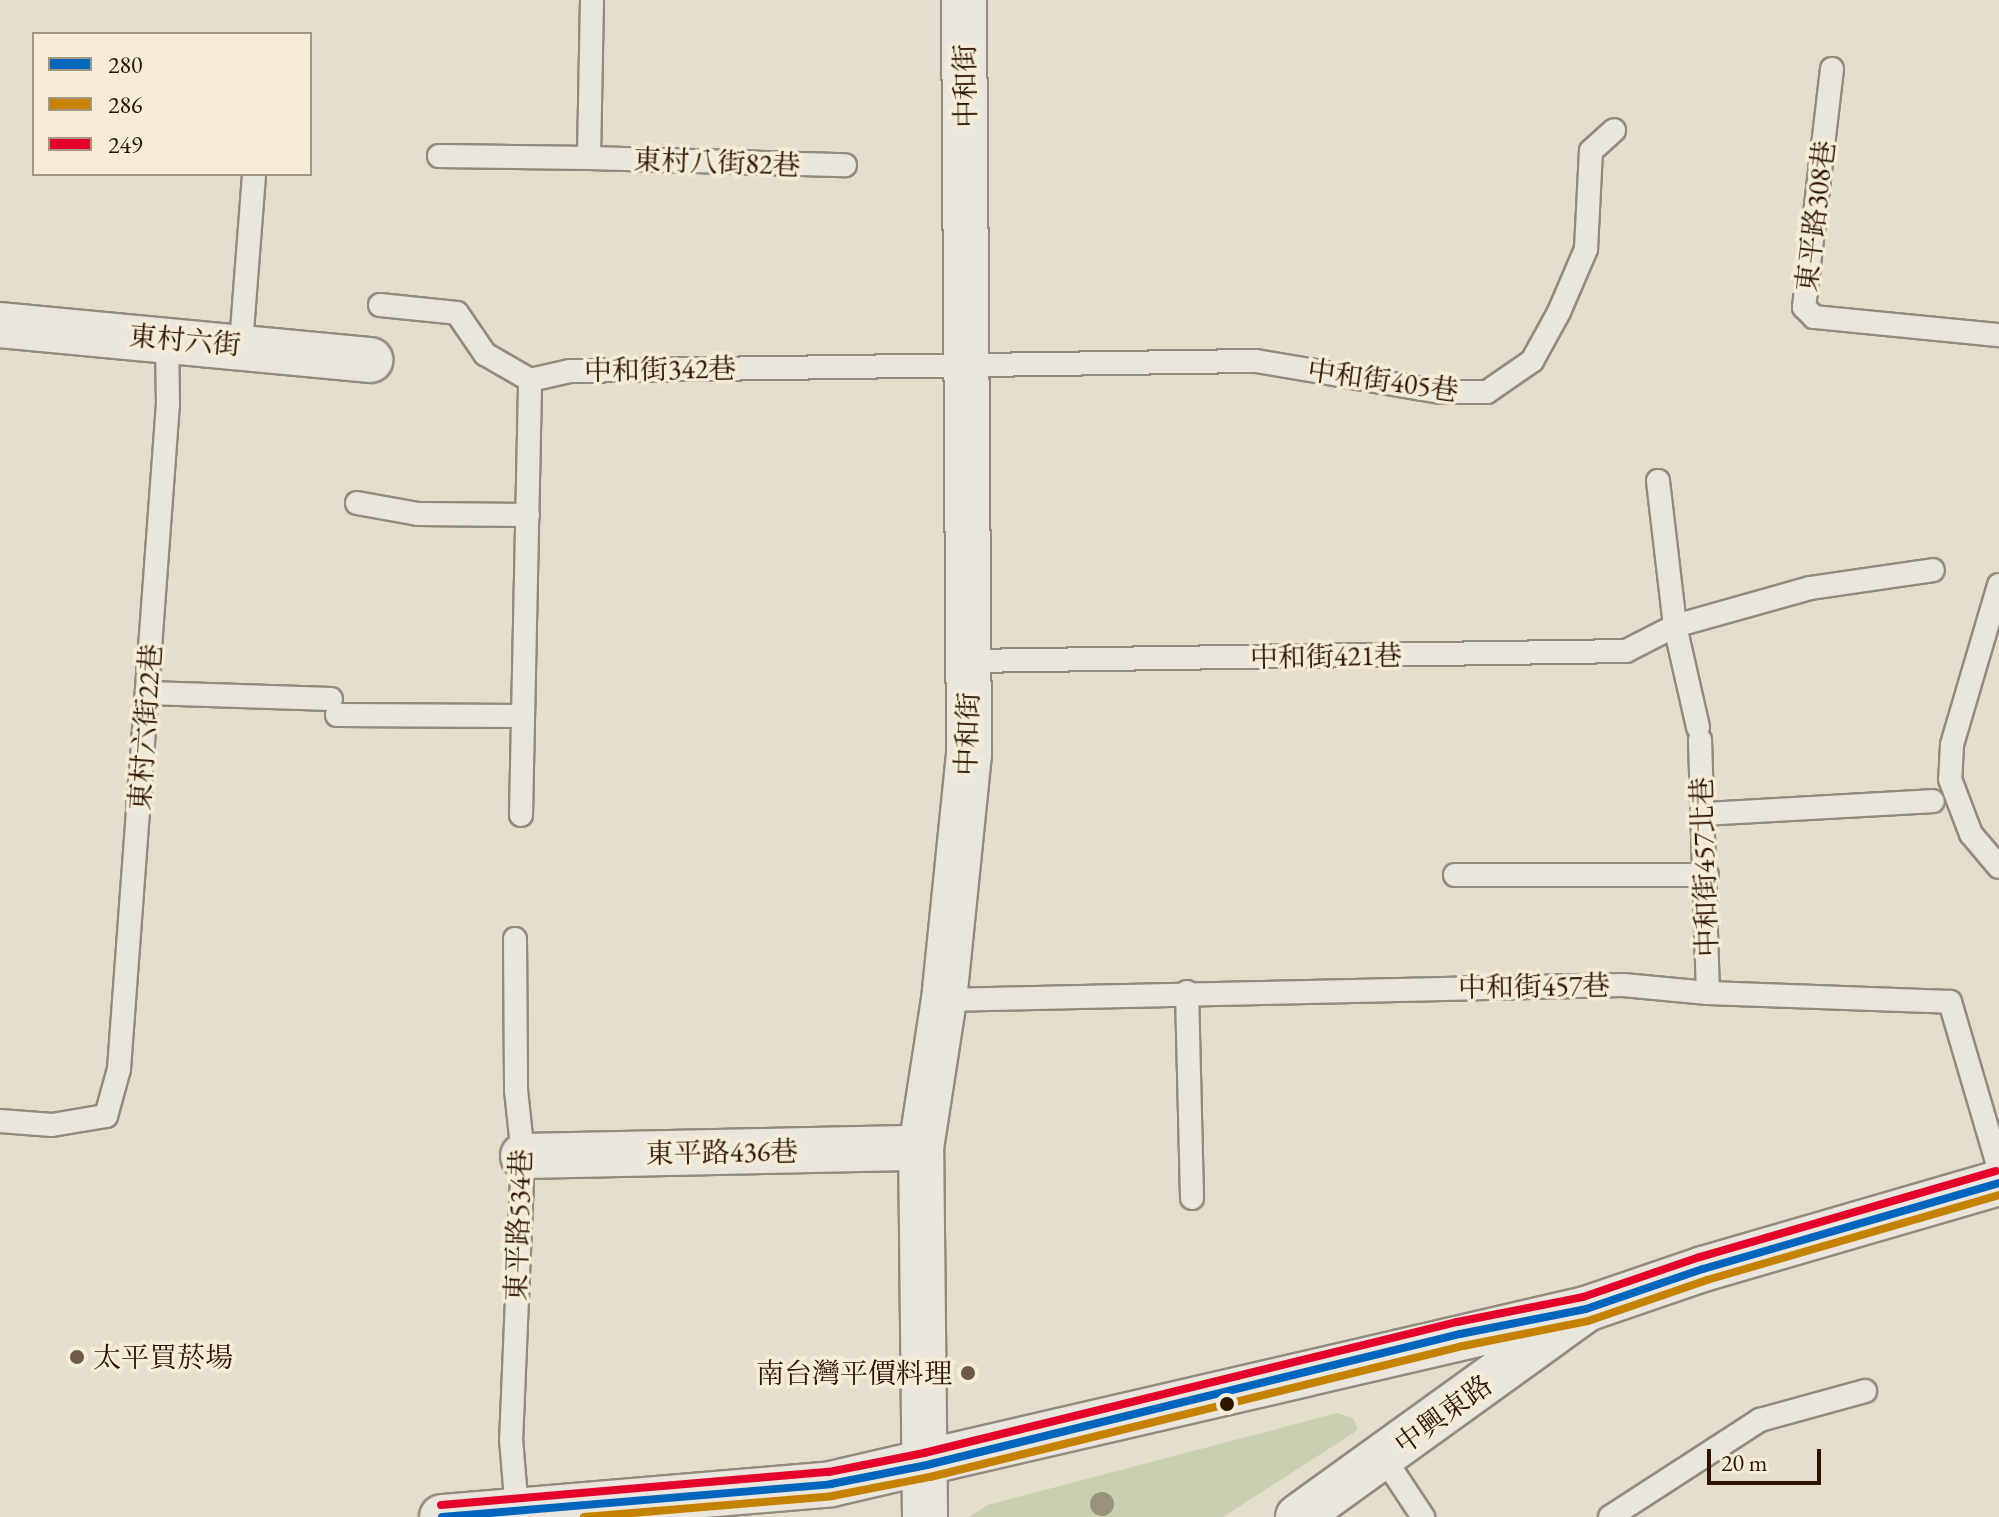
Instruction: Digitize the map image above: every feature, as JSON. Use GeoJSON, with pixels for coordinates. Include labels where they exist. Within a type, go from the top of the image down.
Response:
{"type":"FeatureCollection","features":[{"type":"Feature","properties":{"kind":"street","name":"中和街"},"geometry":{"type":"LineString","coordinates":[[925,1517],[927,1465],[921,1148],[944,1000],[969,755],[970,363],[964,0]]}},
{"type":"Feature","properties":{"kind":"street","name":"東村六街"},"geometry":{"type":"LineString","coordinates":[[0,325],[241,344],[370,360]]}},
{"type":"Feature","properties":{"kind":"street","name":"東平路436巷"},"geometry":{"type":"LineString","coordinates":[[523,1156],[921,1148]]}},
{"type":"Feature","properties":{"kind":"street"},"geometry":{"type":"LineString","coordinates":[[442,1517],[831,1484],[927,1465],[1460,1334],[1586,1309],[1703,1269],[1999,1183]]}},
{"type":"Feature","properties":{"kind":"street","name":"中興東路"},"geometry":{"type":"LineString","coordinates":[[1298,1517],[1384,1458],[1586,1309]]}},
{"type":"Feature","properties":{"kind":"lane"},"geometry":{"type":"LineString","coordinates":[[589,158],[592,0]]}},
{"type":"Feature","properties":{"kind":"lane","name":"東平路308巷"},"geometry":{"type":"LineString","coordinates":[[1832,69],[1804,307],[1814,317],[1999,335]]}},
{"type":"Feature","properties":{"kind":"lane","name":"中和街405巷"},"geometry":{"type":"LineString","coordinates":[[970,363],[1256,361],[1441,392],[1487,392],[1532,361],[1559,312],[1586,249],[1591,151],[1614,130]]}},
{"type":"Feature","properties":{"kind":"lane","name":"東村八街82巷"},"geometry":{"type":"LineString","coordinates":[[439,156],[845,165]]}},
{"type":"Feature","properties":{"kind":"lane"},"geometry":{"type":"LineString","coordinates":[[241,344],[254,176]]}},
{"type":"Feature","properties":{"kind":"lane"},"geometry":{"type":"LineString","coordinates":[[380,305],[457,313],[485,354],[530,380],[521,815]]}},
{"type":"Feature","properties":{"kind":"lane","name":"東村六街22巷"},"geometry":{"type":"LineString","coordinates":[[0,1121],[52,1125],[106,1116],[119,1069],[168,404],[167,337]]}},
{"type":"Feature","properties":{"kind":"lane","name":"中和街342巷"},"geometry":{"type":"LineString","coordinates":[[530,380],[570,371],[970,363]]}},
{"type":"Feature","properties":{"kind":"lane"},"geometry":{"type":"LineString","coordinates":[[1658,481],[1675,626]]}},
{"type":"Feature","properties":{"kind":"lane"},"geometry":{"type":"LineString","coordinates":[[357,503],[418,514],[528,515]]}},
{"type":"Feature","properties":{"kind":"lane","name":"中和街421巷"},"geometry":{"type":"LineString","coordinates":[[970,661],[1626,651],[1675,626],[1810,588],[1933,570]]}},
{"type":"Feature","properties":{"kind":"lane"},"geometry":{"type":"LineString","coordinates":[[1999,585],[1952,745],[1950,779],[1971,834],[1999,867]]}},
{"type":"Feature","properties":{"kind":"lane","name":"中和街457北巷"},"geometry":{"type":"LineString","coordinates":[[1675,626],[1699,733],[1707,875],[1708,993]]}},
{"type":"Feature","properties":{"kind":"lane"},"geometry":{"type":"LineString","coordinates":[[148,693],[334,707],[523,716]]}},
{"type":"Feature","properties":{"kind":"lane"},"geometry":{"type":"LineString","coordinates":[[1704,814],[1933,801]]}},
{"type":"Feature","properties":{"kind":"lane"},"geometry":{"type":"LineString","coordinates":[[1455,875],[1707,875]]}},
{"type":"Feature","properties":{"kind":"lane","name":"東平路534巷"},"geometry":{"type":"LineString","coordinates":[[515,939],[516,1090],[523,1156],[511,1439],[517,1511]]}},
{"type":"Feature","properties":{"kind":"lane","name":"中和街457巷"},"geometry":{"type":"LineString","coordinates":[[944,1000],[1187,992],[1623,985],[1708,993],[1950,1002],[1999,1168]]}},
{"type":"Feature","properties":{"kind":"lane"},"geometry":{"type":"LineString","coordinates":[[1187,992],[1192,1198]]}},
{"type":"Feature","properties":{"kind":"lane"},"geometry":{"type":"LineString","coordinates":[[1610,1517],[1760,1420],[1865,1391]]}},
{"type":"Feature","properties":{"kind":"lane"},"geometry":{"type":"LineString","coordinates":[[1384,1458],[1423,1517]]}},
{"type":"Feature","properties":{"kind":"green space"},"geometry":{"type":"Polygon","coordinates":[[[1337,1413],[1353,1418],[1358,1430],[1223,1517],[969,1517],[988,1505],[1337,1413]]]}},
{"type":"Feature","properties":{"kind":"transit line","name":"249"},"geometry":{"type":"LineString","coordinates":[[441,1505],[829,1472],[924,1453],[1457,1322],[1583,1297],[1700,1257],[1996,1171]]}},
{"type":"Feature","properties":{"kind":"transit line","name":"280"},"geometry":{"type":"LineString","coordinates":[[442,1517],[831,1484],[927,1465],[1460,1334],[1586,1309],[1703,1269],[1999,1183]]}},
{"type":"Feature","properties":{"kind":"transit line","name":"286"},"geometry":{"type":"LineString","coordinates":[[584,1517],[832,1496],[930,1477],[1463,1346],[1588,1321],[1707,1280],[1999,1195]]}},
{"type":"Feature","properties":{"kind":"place","name":"太平買菸場"},"geometry":{"type":"Point","coordinates":[77,1357]}},
{"type":"Feature","properties":{"kind":"place","name":"南台灣平價料理"},"geometry":{"type":"Point","coordinates":[968,1373]}}]}
